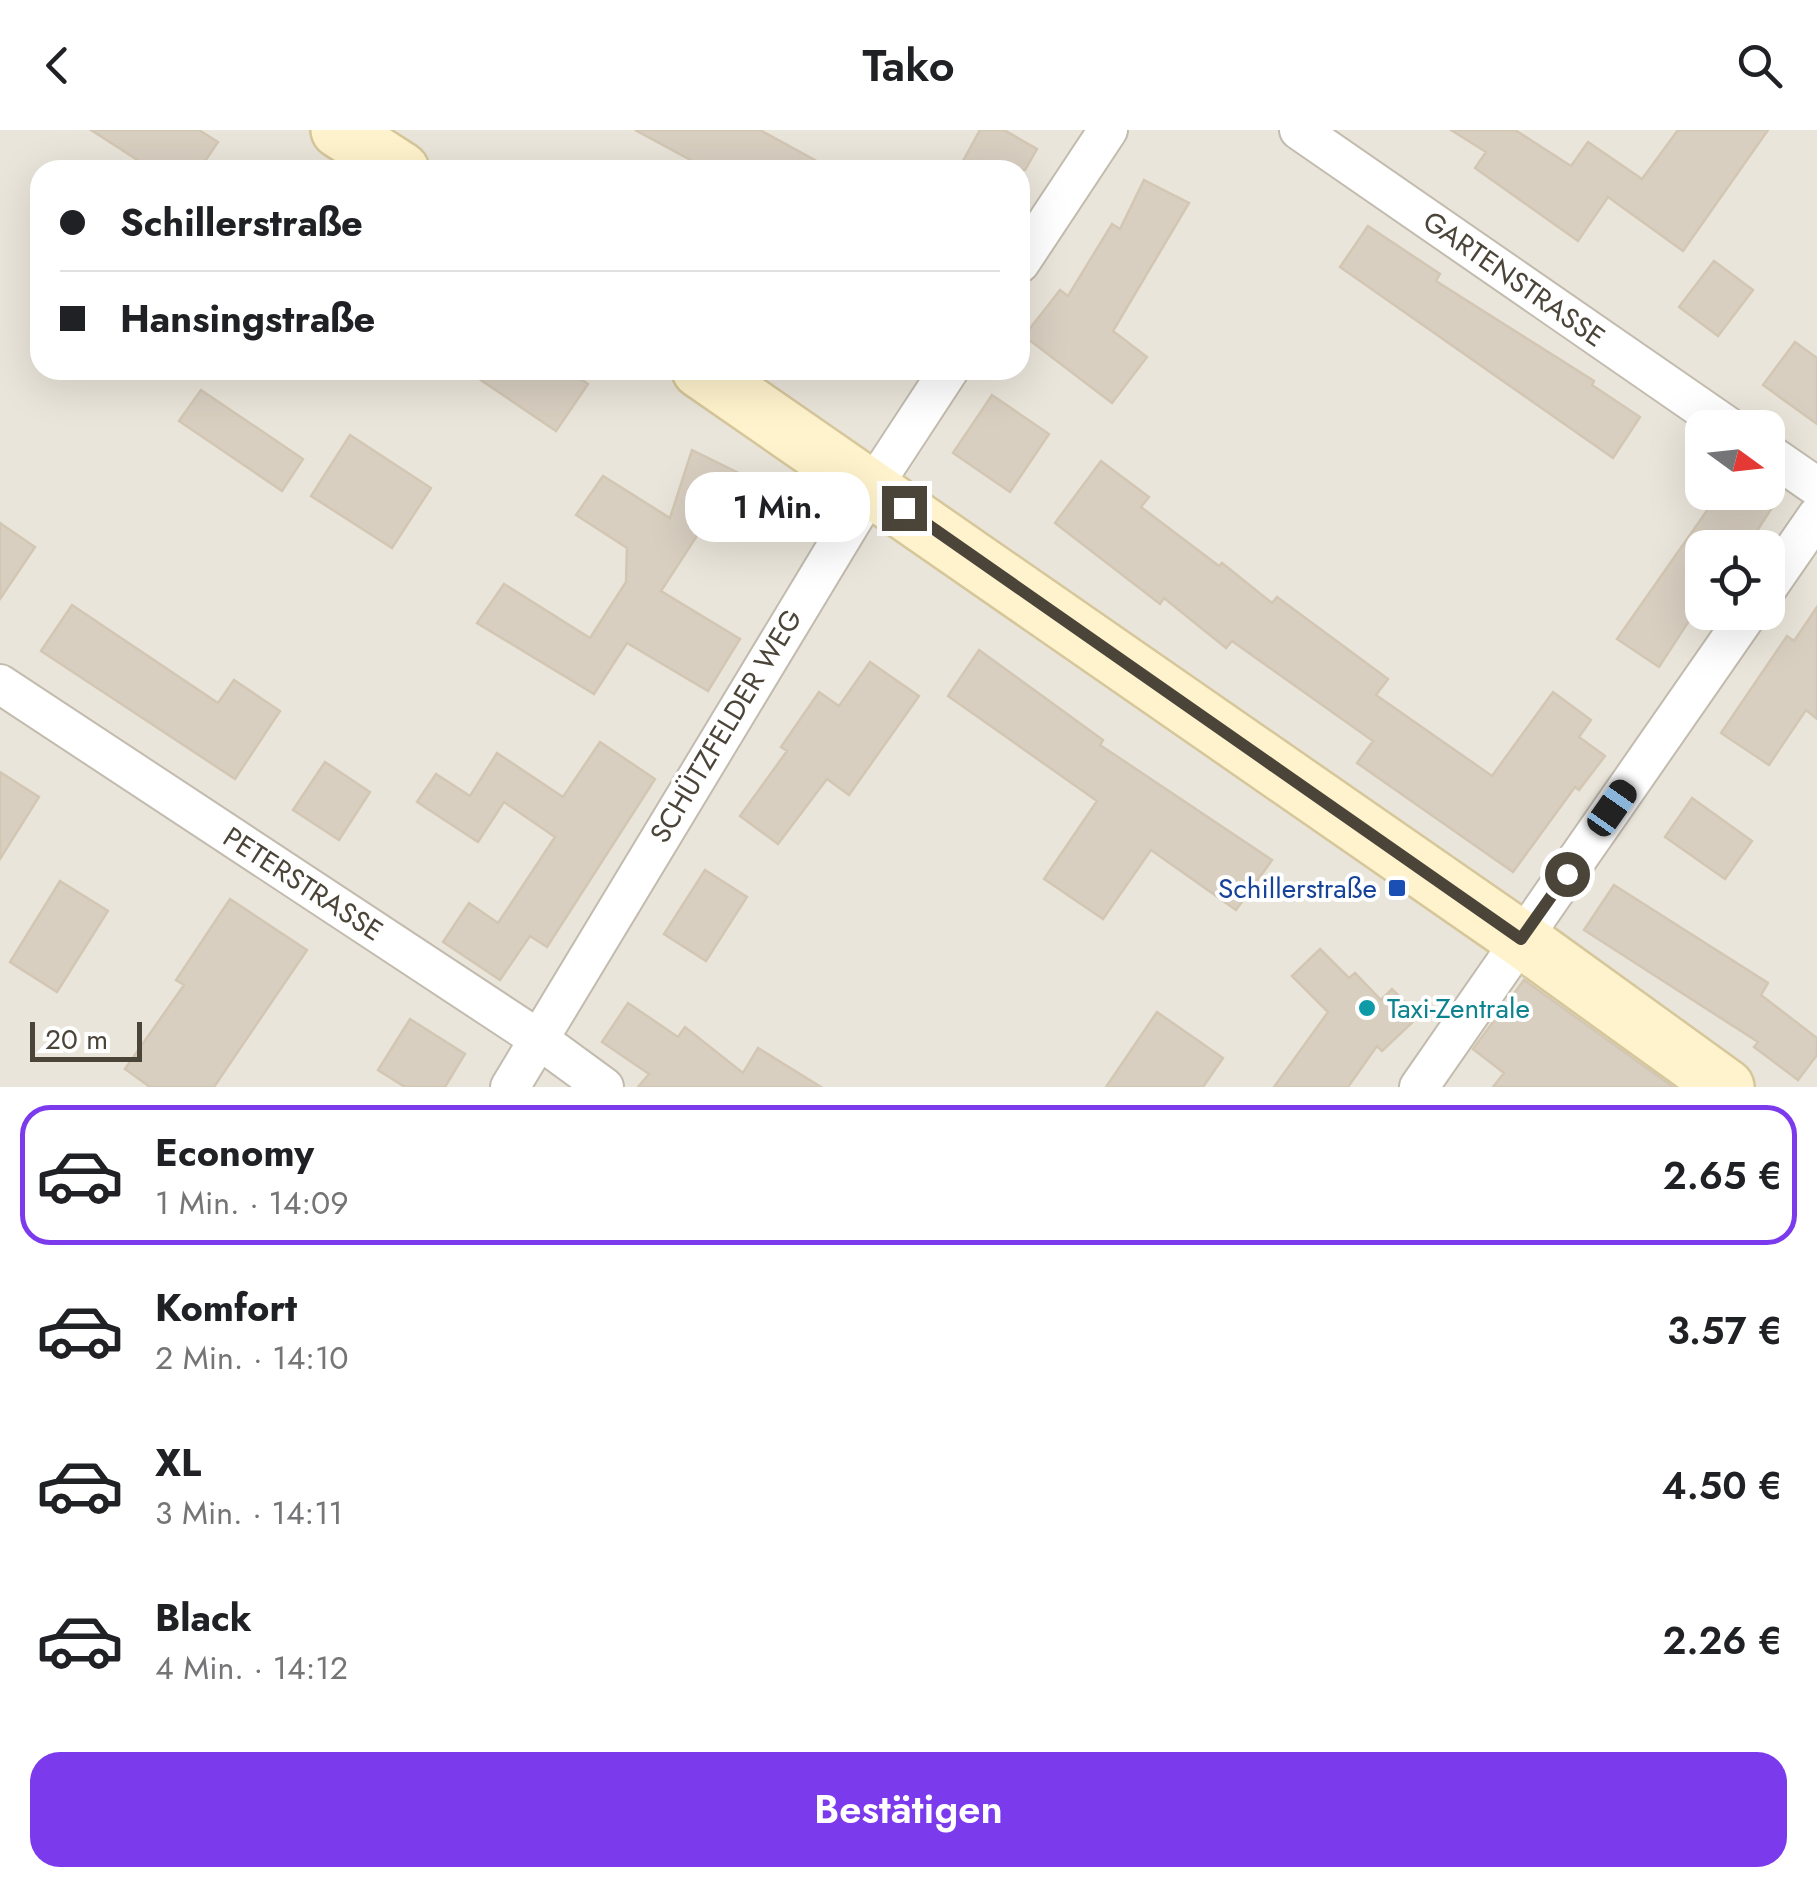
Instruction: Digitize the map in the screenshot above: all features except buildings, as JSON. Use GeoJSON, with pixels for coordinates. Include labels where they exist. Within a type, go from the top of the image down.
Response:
{"type":"FeatureCollection","features":[{"type":"Feature","properties":{"kind":"street"},"geometry":{"type":"LineString","coordinates":[[339,130],[386,160]]}},
{"type":"Feature","properties":{"kind":"street"},"geometry":{"type":"LineString","coordinates":[[1030,248],[1108,130]]}},
{"type":"Feature","properties":{"kind":"street","name":"GARTENSTRASSE"},"geometry":{"type":"LineString","coordinates":[[1298,130],[1704,410]]}},
{"type":"Feature","properties":{"kind":"street"},"geometry":{"type":"LineString","coordinates":[[715,380],[1521,939],[1726,1087]]}},
{"type":"Feature","properties":{"kind":"street","name":"SCHÜTZFELDER WEG"},"geometry":{"type":"LineString","coordinates":[[510,1087],[536,1038],[873,486],[942,380]]}},
{"type":"Feature","properties":{"kind":"street"},"geometry":{"type":"LineString","coordinates":[[1785,465],[1817,487]]}},
{"type":"Feature","properties":{"kind":"street"},"geometry":{"type":"LineString","coordinates":[[1785,562],[1817,516]]}},
{"type":"Feature","properties":{"kind":"street"},"geometry":{"type":"LineString","coordinates":[[1419,1087],[1737,630]]}},
{"type":"Feature","properties":{"kind":"street","name":"PETERSTRASSE"},"geometry":{"type":"LineString","coordinates":[[0,684],[536,1038],[604,1087]]}},
{"type":"Feature","properties":{"kind":"shaded area"},"geometry":{"type":"Polygon","coordinates":[[[0,130],[1817,130],[1817,1087],[0,1087],[0,130]]]}},
{"type":"Feature","properties":{"kind":"place","name":"Schillerstraße"},"geometry":{"type":"Point","coordinates":[1397,888]}},
{"type":"Feature","properties":{"kind":"place","name":"Taxi-Zentrale"},"geometry":{"type":"Point","coordinates":[1367,1008]}},
{"type":"Feature","properties":{"kind":"route"},"geometry":{"type":"LineString","coordinates":[[904,508],[1521,939],[1567,874]]}}]}
